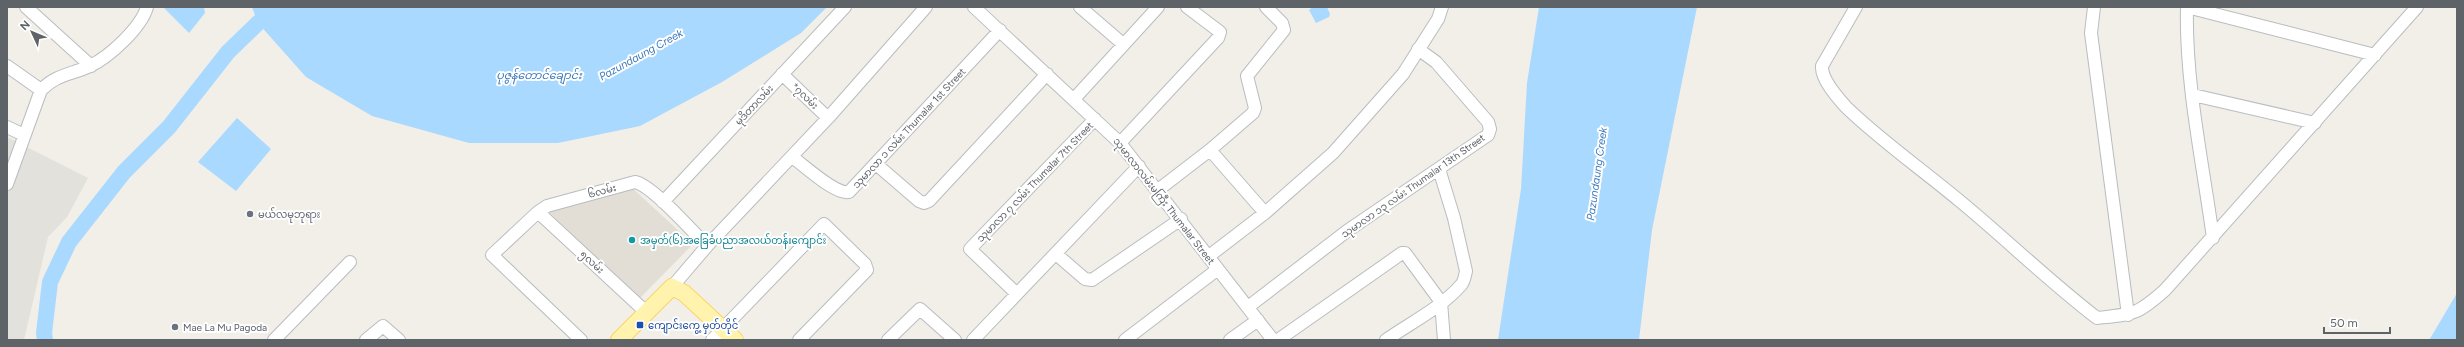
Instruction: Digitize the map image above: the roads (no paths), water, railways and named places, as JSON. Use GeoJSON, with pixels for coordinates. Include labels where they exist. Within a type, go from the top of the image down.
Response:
{"type":"FeatureCollection","features":[{"type":"Feature","properties":{"kind":"main road"},"geometry":{"type":"LineString","coordinates":[[619,340],[646,312],[678,290],[717,334],[735,340]]}},
{"type":"Feature","properties":{"kind":"street"},"geometry":{"type":"LineString","coordinates":[[26,7],[91,66]]}},
{"type":"Feature","properties":{"kind":"street"},"geometry":{"type":"LineString","coordinates":[[7,184],[41,90],[52,79],[91,66],[127,38],[146,7]]}},
{"type":"Feature","properties":{"kind":"street","name":"မုဒိတာလမ်း"},"geometry":{"type":"LineString","coordinates":[[663,202],[845,7]]}},
{"type":"Feature","properties":{"kind":"street"},"geometry":{"type":"LineString","coordinates":[[678,290],[707,246],[828,118],[926,7]]}},
{"type":"Feature","properties":{"kind":"street","name":"သုမာလာလမ်းမကြီး Thumalar Street"},"geometry":{"type":"LineString","coordinates":[[974,7],[1120,143],[1181,219],[1273,340]]}},
{"type":"Feature","properties":{"kind":"street"},"geometry":{"type":"LineString","coordinates":[[1080,7],[1123,44]]}},
{"type":"Feature","properties":{"kind":"street"},"geometry":{"type":"LineString","coordinates":[[1074,99],[1158,7]]}},
{"type":"Feature","properties":{"kind":"street"},"geometry":{"type":"LineString","coordinates":[[1120,143],[1218,38],[1220,32],[1187,7]]}},
{"type":"Feature","properties":{"kind":"street"},"geometry":{"type":"LineString","coordinates":[[1158,190],[1210,150],[1253,113],[1255,108],[1247,76],[1284,30],[1282,23],[1266,7]]}},
{"type":"Feature","properties":{"kind":"street"},"geometry":{"type":"LineString","coordinates":[[1209,256],[1265,213],[1333,153],[1403,74],[1438,19],[1442,7]]}},
{"type":"Feature","properties":{"kind":"street"},"geometry":{"type":"LineString","coordinates":[[1856,7],[1822,66],[1822,72],[1835,94],[1853,113],[1961,202],[2067,296],[2097,318],[2128,315],[2143,310],[2166,290],[2417,7]]}},
{"type":"Feature","properties":{"kind":"street"},"geometry":{"type":"LineString","coordinates":[[2094,7],[2091,33],[2128,315]]}},
{"type":"Feature","properties":{"kind":"street"},"geometry":{"type":"LineString","coordinates":[[2213,238],[2193,95],[2186,26],[2187,7],[2375,54]]}},
{"type":"Feature","properties":{"kind":"street","name":"သုမာလာ ၁ လမ်း Thumalar 1st Street"},"geometry":{"type":"LineString","coordinates":[[792,157],[835,190],[844,193],[854,187],[1000,30]]}},
{"type":"Feature","properties":{"kind":"street","name":"သုမာလာ ၁၃ လမ်း Thumalar 13th Street"},"geometry":{"type":"LineString","coordinates":[[1248,307],[1346,231],[1488,135],[1490,129],[1488,122],[1436,62],[1418,49]]}},
{"type":"Feature","properties":{"kind":"street"},"geometry":{"type":"LineString","coordinates":[[7,66],[41,90]]}},
{"type":"Feature","properties":{"kind":"street","name":"*၇လမ်း"},"geometry":{"type":"LineString","coordinates":[[782,74],[828,118]]}},
{"type":"Feature","properties":{"kind":"street"},"geometry":{"type":"LineString","coordinates":[[876,164],[919,201],[924,203],[929,201],[1047,74]]}},
{"type":"Feature","properties":{"kind":"street"},"geometry":{"type":"LineString","coordinates":[[2193,95],[2315,123]]}},
{"type":"Feature","properties":{"kind":"street","name":"သုမာလာ ၇ လမ်း Thumalar 7th Street"},"geometry":{"type":"LineString","coordinates":[[1017,294],[970,250],[1095,119]]}},
{"type":"Feature","properties":{"kind":"street"},"geometry":{"type":"LineString","coordinates":[[7,127],[24,135]]}},
{"type":"Feature","properties":{"kind":"street"},"geometry":{"type":"LineString","coordinates":[[1210,150],[1265,213]]}},
{"type":"Feature","properties":{"kind":"street"},"geometry":{"type":"LineString","coordinates":[[973,340],[1139,166]]}},
{"type":"Feature","properties":{"kind":"street"},"geometry":{"type":"LineString","coordinates":[[1386,340],[1441,302],[1461,285],[1466,271],[1454,218],[1439,169]]}},
{"type":"Feature","properties":{"kind":"street","name":"၆လမ်း"},"geometry":{"type":"LineString","coordinates":[[581,340],[492,255],[538,212],[547,206],[635,182],[651,190],[707,246]]}},
{"type":"Feature","properties":{"kind":"street","name":"၅လမ်း"},"geometry":{"type":"LineString","coordinates":[[538,212],[646,312]]}},
{"type":"Feature","properties":{"kind":"street"},"geometry":{"type":"LineString","coordinates":[[1056,254],[1085,279],[1092,280],[1181,219]]}},
{"type":"Feature","properties":{"kind":"street"},"geometry":{"type":"LineString","coordinates":[[717,334],[824,224],[865,264],[867,270],[799,340]]}},
{"type":"Feature","properties":{"kind":"street"},"geometry":{"type":"LineString","coordinates":[[1278,340],[1402,252],[1405,253],[1441,302],[1444,340]]}},
{"type":"Feature","properties":{"kind":"street"},"geometry":{"type":"LineString","coordinates":[[274,340],[350,262]]}},
{"type":"Feature","properties":{"kind":"street"},"geometry":{"type":"LineString","coordinates":[[1125,340],[1218,268]]}},
{"type":"Feature","properties":{"kind":"street"},"geometry":{"type":"LineString","coordinates":[[888,340],[920,309],[955,340]]}},
{"type":"Feature","properties":{"kind":"street"},"geometry":{"type":"LineString","coordinates":[[1230,340],[1258,320]]}},
{"type":"Feature","properties":{"kind":"street"},"geometry":{"type":"LineString","coordinates":[[366,340],[383,326],[399,340]]}},
{"type":"Feature","properties":{"kind":"water"},"geometry":{"type":"Polygon","coordinates":[[[163,7],[204,7],[205,13],[189,33],[163,7]]]}},
{"type":"Feature","properties":{"kind":"water","name":"ပုဇွန်တောင်ချောင်း"},"geometry":{"type":"Polygon","coordinates":[[[252,7],[827,7],[801,33],[722,82],[640,126],[558,143],[469,143],[372,116],[306,77],[258,23],[252,7]]]}},
{"type":"Feature","properties":{"kind":"water"},"geometry":{"type":"Polygon","coordinates":[[[1313,7],[1327,7],[1330,14],[1329,17],[1316,23],[1309,10],[1313,7]]]}},
{"type":"Feature","properties":{"kind":"water","name":"Pazundaung Creek"},"geometry":{"type":"Polygon","coordinates":[[[1539,7],[1697,7],[1652,230],[1639,340],[1498,340],[1521,189],[1527,83],[1539,7]]]}},
{"type":"Feature","properties":{"kind":"water"},"geometry":{"type":"Polygon","coordinates":[[[237,118],[271,149],[236,191],[198,162],[237,118]]]}},
{"type":"Feature","properties":{"kind":"water"},"geometry":{"type":"Polygon","coordinates":[[[2457,293],[2457,340],[2429,340],[2431,337],[2457,293]]]}},
{"type":"Feature","properties":{"kind":"waterway"},"geometry":{"type":"LineString","coordinates":[[45,340],[44,333],[50,282],[69,242],[124,172],[169,127],[228,52],[258,23],[280,7]]}},
{"type":"Feature","properties":{"kind":"place","name":"မယ်လမုဘုရား"},"geometry":{"type":"Point","coordinates":[250,214]}},
{"type":"Feature","properties":{"kind":"place","name":"အမှတ်(၆)အခြေခံပညာအလယ်တန်းကျောင်း"},"geometry":{"type":"Point","coordinates":[632,240]}},
{"type":"Feature","properties":{"kind":"place","name":"ကျောင်းကွေ့ မှတ်တိုင်"},"geometry":{"type":"Point","coordinates":[640,325]}},
{"type":"Feature","properties":{"kind":"place","name":"Mae La Mu Pagoda"},"geometry":{"type":"Point","coordinates":[175,327]}}]}
